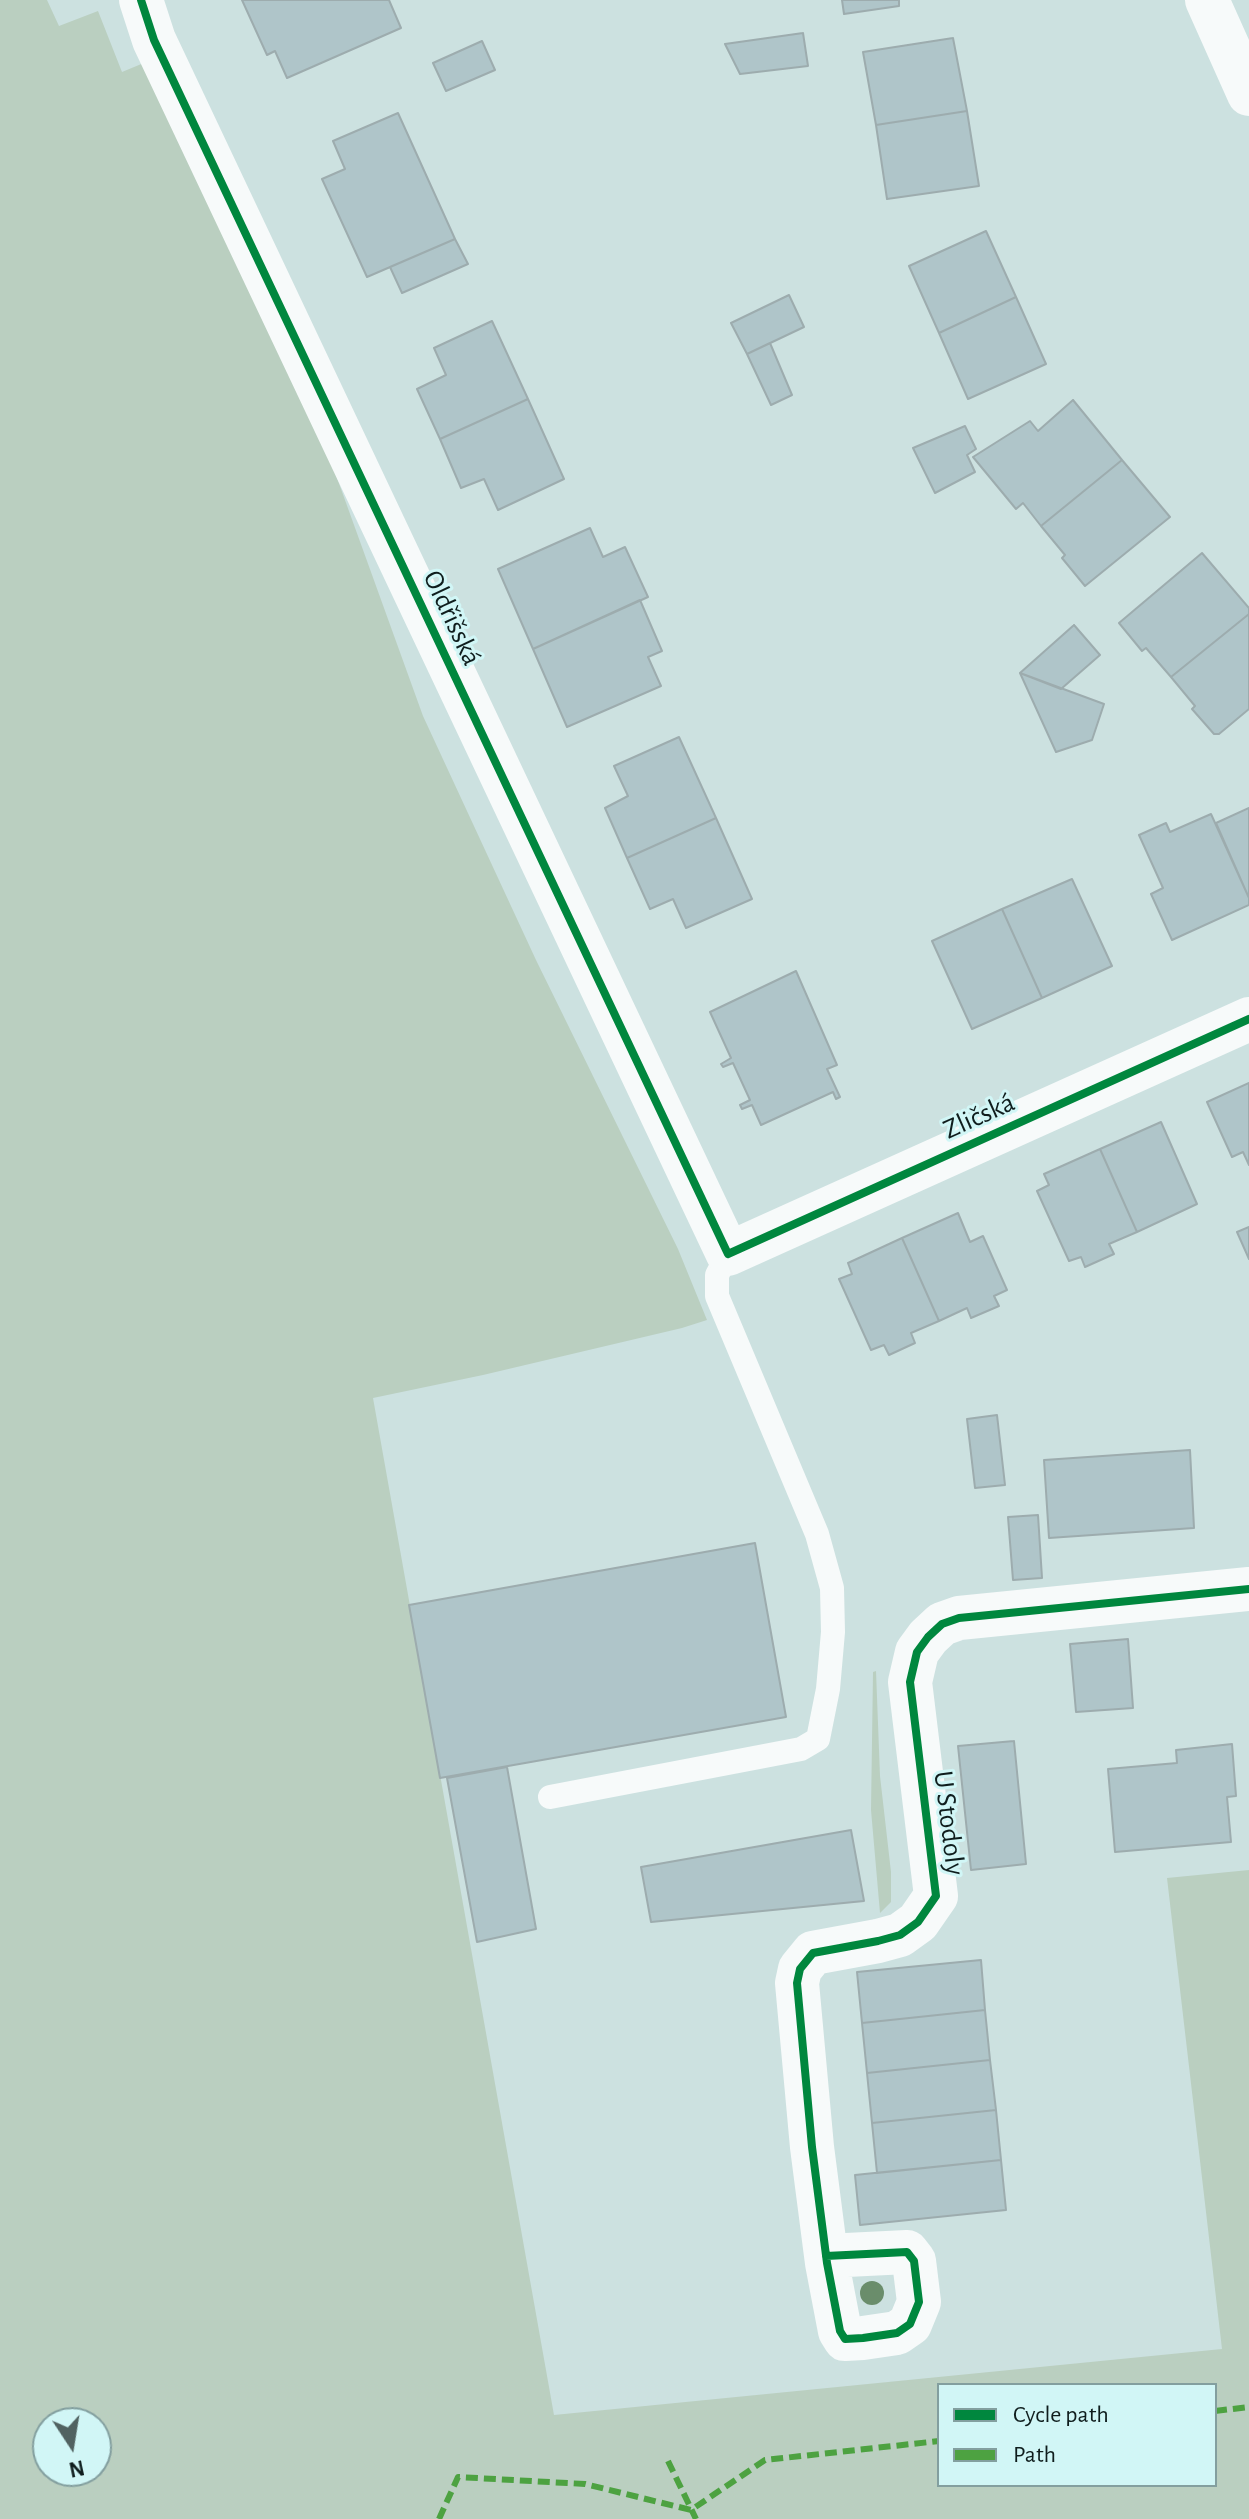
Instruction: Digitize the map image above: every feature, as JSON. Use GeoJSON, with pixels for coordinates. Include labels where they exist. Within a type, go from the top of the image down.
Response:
{"type":"FeatureCollection","features":[{"type":"Feature","properties":{"kind":"street","name":"Oldřišská"},"geometry":{"type":"LineString","coordinates":[[141,0],[154,40],[728,1254]]}},
{"type":"Feature","properties":{"kind":"street"},"geometry":{"type":"LineString","coordinates":[[1207,0],[1249,94]]}},
{"type":"Feature","properties":{"kind":"street","name":"Zličská"},"geometry":{"type":"LineString","coordinates":[[728,1254],[1249,1019]]}},
{"type":"Feature","properties":{"kind":"street","name":"U Stodoly"},"geometry":{"type":"LineString","coordinates":[[826,2256],[804,2080],[797,1983],[800,1969],[813,1953],[900,1935],[918,1922],[936,1896],[910,1682],[917,1652],[942,1624],[959,1618],[1249,1589]]}},
{"type":"Feature","properties":{"kind":"lane"},"geometry":{"type":"LineString","coordinates":[[550,1797],[801,1749],[818,1739],[828,1689],[833,1632],[832,1588],[817,1534],[717,1296],[717,1275],[728,1254]]}},
{"type":"Feature","properties":{"kind":"green space"},"geometry":{"type":"Polygon","coordinates":[[[0,0],[47,0],[59,26],[98,11],[122,72],[151,60],[315,417],[423,716],[536,960],[678,1249],[707,1320],[483,1375],[373,1398],[554,2415],[1222,2349],[1167,1878],[1249,1870],[1249,2519],[0,2519],[0,0]]]}},
{"type":"Feature","properties":{"kind":"green space"},"geometry":{"type":"Polygon","coordinates":[[[876,1671],[880,1776],[891,1872],[891,1902],[880,1913],[871,1810],[873,1672],[876,1671]]]}},
{"type":"Feature","properties":{"kind":"building"},"geometry":{"type":"Polygon","coordinates":[[[242,0],[389,0],[401,28],[287,78],[275,51],[267,55],[242,0]]]}},
{"type":"Feature","properties":{"kind":"building"},"geometry":{"type":"Polygon","coordinates":[[[842,0],[899,0],[899,6],[844,14],[842,0]]]}},
{"type":"Feature","properties":{"kind":"building"},"geometry":{"type":"Polygon","coordinates":[[[803,33],[808,66],[740,74],[725,44],[803,33]]]}},
{"type":"Feature","properties":{"kind":"building"},"geometry":{"type":"Polygon","coordinates":[[[953,38],[967,111],[876,125],[863,52],[953,38]]]}},
{"type":"Feature","properties":{"kind":"building"},"geometry":{"type":"Polygon","coordinates":[[[482,41],[495,70],[446,91],[433,63],[482,41]]]}},
{"type":"Feature","properties":{"kind":"building"},"geometry":{"type":"Polygon","coordinates":[[[967,111],[979,186],[887,199],[876,125],[967,111]]]}},
{"type":"Feature","properties":{"kind":"building"},"geometry":{"type":"Polygon","coordinates":[[[398,113],[455,239],[367,277],[322,179],[345,169],[333,141],[398,113]]]}},
{"type":"Feature","properties":{"kind":"building"},"geometry":{"type":"Polygon","coordinates":[[[986,231],[1016,297],[939,333],[909,266],[986,231]]]}},
{"type":"Feature","properties":{"kind":"building"},"geometry":{"type":"Polygon","coordinates":[[[455,239],[468,264],[402,293],[390,267],[455,239]]]}},
{"type":"Feature","properties":{"kind":"building"},"geometry":{"type":"Polygon","coordinates":[[[789,295],[804,327],[747,354],[731,323],[789,295]]]}},
{"type":"Feature","properties":{"kind":"building"},"geometry":{"type":"Polygon","coordinates":[[[1016,297],[1046,364],[968,399],[939,333],[1016,297]]]}},
{"type":"Feature","properties":{"kind":"building"},"geometry":{"type":"Polygon","coordinates":[[[492,321],[528,399],[440,439],[417,389],[446,375],[434,348],[492,321]]]}},
{"type":"Feature","properties":{"kind":"building"},"geometry":{"type":"Polygon","coordinates":[[[770,343],[792,395],[771,405],[747,354],[770,343]]]}},
{"type":"Feature","properties":{"kind":"building"},"geometry":{"type":"Polygon","coordinates":[[[528,399],[564,479],[498,510],[484,479],[461,488],[440,439],[528,399]]]}},
{"type":"Feature","properties":{"kind":"building"},"geometry":{"type":"Polygon","coordinates":[[[1073,400],[1122,460],[1041,526],[1023,503],[1016,509],[973,457],[1030,421],[1038,431],[1073,400]]]}},
{"type":"Feature","properties":{"kind":"building"},"geometry":{"type":"Polygon","coordinates":[[[965,426],[976,449],[967,455],[975,472],[935,493],[913,448],[965,426]]]}},
{"type":"Feature","properties":{"kind":"building"},"geometry":{"type":"Polygon","coordinates":[[[1122,460],[1170,517],[1085,586],[1041,526],[1122,460]]]}},
{"type":"Feature","properties":{"kind":"building"},"geometry":{"type":"Polygon","coordinates":[[[590,528],[603,557],[625,547],[648,597],[533,649],[498,569],[590,528]]]}},
{"type":"Feature","properties":{"kind":"building"},"geometry":{"type":"Polygon","coordinates":[[[1202,553],[1249,608],[1249,614],[1171,677],[1146,648],[1142,651],[1119,623],[1202,553]]]}},
{"type":"Feature","properties":{"kind":"building"},"geometry":{"type":"Polygon","coordinates":[[[640,600],[662,651],[648,657],[661,686],[567,727],[533,649],[640,600]]]}},
{"type":"Feature","properties":{"kind":"building"},"geometry":{"type":"Polygon","coordinates":[[[1249,614],[1249,709],[1219,734],[1214,734],[1192,709],[1195,706],[1171,677],[1249,614]]]}},
{"type":"Feature","properties":{"kind":"building"},"geometry":{"type":"Polygon","coordinates":[[[1074,625],[1100,655],[1061,689],[1020,673],[1074,625]]]}},
{"type":"Feature","properties":{"kind":"building"},"geometry":{"type":"Polygon","coordinates":[[[1020,673],[1104,704],[1092,740],[1056,752],[1020,673]]]}},
{"type":"Feature","properties":{"kind":"building"},"geometry":{"type":"Polygon","coordinates":[[[679,737],[716,818],[627,858],[605,808],[628,796],[614,766],[679,737]]]}},
{"type":"Feature","properties":{"kind":"building"},"geometry":{"type":"Polygon","coordinates":[[[1249,808],[1249,898],[1216,823],[1249,808]]]}},
{"type":"Feature","properties":{"kind":"building"},"geometry":{"type":"Polygon","coordinates":[[[1211,814],[1249,898],[1249,905],[1172,940],[1151,894],[1163,888],[1139,835],[1166,823],[1170,832],[1211,814]]]}},
{"type":"Feature","properties":{"kind":"building"},"geometry":{"type":"Polygon","coordinates":[[[716,818],[752,899],[686,928],[673,899],[650,909],[627,858],[716,818]]]}},
{"type":"Feature","properties":{"kind":"building"},"geometry":{"type":"Polygon","coordinates":[[[1072,879],[1112,966],[1042,998],[1002,909],[1072,879]]]}},
{"type":"Feature","properties":{"kind":"building"},"geometry":{"type":"Polygon","coordinates":[[[1002,909],[1042,998],[972,1029],[932,941],[1002,909]]]}},
{"type":"Feature","properties":{"kind":"building"},"geometry":{"type":"Polygon","coordinates":[[[796,971],[837,1065],[827,1069],[840,1097],[836,1099],[833,1092],[761,1125],[752,1105],[742,1109],[740,1105],[750,1100],[733,1063],[723,1067],[721,1064],[731,1058],[710,1012],[796,971]]]}},
{"type":"Feature","properties":{"kind":"building"},"geometry":{"type":"Polygon","coordinates":[[[1249,1083],[1249,1165],[1243,1152],[1232,1157],[1207,1102],[1249,1083]]]}},
{"type":"Feature","properties":{"kind":"building"},"geometry":{"type":"Polygon","coordinates":[[[1161,1122],[1197,1204],[1137,1232],[1100,1149],[1161,1122]]]}},
{"type":"Feature","properties":{"kind":"building"},"geometry":{"type":"Polygon","coordinates":[[[1100,1149],[1137,1232],[1109,1244],[1114,1254],[1085,1267],[1081,1257],[1069,1261],[1037,1191],[1049,1185],[1044,1174],[1100,1149]]]}},
{"type":"Feature","properties":{"kind":"building"},"geometry":{"type":"Polygon","coordinates":[[[958,1213],[970,1242],[983,1236],[1007,1290],[994,1296],[999,1306],[971,1318],[967,1308],[939,1321],[902,1238],[958,1213]]]}},
{"type":"Feature","properties":{"kind":"building"},"geometry":{"type":"Polygon","coordinates":[[[1249,1227],[1249,1259],[1237,1232],[1249,1227]]]}},
{"type":"Feature","properties":{"kind":"building"},"geometry":{"type":"Polygon","coordinates":[[[902,1238],[939,1321],[911,1333],[915,1343],[889,1355],[884,1345],[871,1350],[839,1279],[852,1274],[848,1263],[902,1238]]]}},
{"type":"Feature","properties":{"kind":"building"},"geometry":{"type":"Polygon","coordinates":[[[997,1415],[1005,1485],[975,1488],[967,1419],[997,1415]]]}},
{"type":"Feature","properties":{"kind":"building"},"geometry":{"type":"Polygon","coordinates":[[[1190,1450],[1194,1528],[1049,1538],[1044,1460],[1190,1450]]]}},
{"type":"Feature","properties":{"kind":"building"},"geometry":{"type":"Polygon","coordinates":[[[1038,1515],[1042,1578],[1013,1580],[1008,1517],[1038,1515]]]}},
{"type":"Feature","properties":{"kind":"building"},"geometry":{"type":"Polygon","coordinates":[[[755,1543],[786,1717],[440,1778],[409,1605],[755,1543]]]}},
{"type":"Feature","properties":{"kind":"building"},"geometry":{"type":"Polygon","coordinates":[[[1128,1639],[1133,1708],[1076,1712],[1070,1644],[1128,1639]]]}},
{"type":"Feature","properties":{"kind":"building"},"geometry":{"type":"Polygon","coordinates":[[[1014,1741],[1026,1864],[971,1870],[958,1746],[1014,1741]]]}},
{"type":"Feature","properties":{"kind":"building"},"geometry":{"type":"Polygon","coordinates":[[[1232,1744],[1236,1796],[1227,1797],[1231,1842],[1115,1852],[1108,1769],[1177,1763],[1176,1750],[1232,1744]]]}},
{"type":"Feature","properties":{"kind":"building"},"geometry":{"type":"Polygon","coordinates":[[[507,1767],[536,1929],[477,1942],[447,1778],[507,1767]]]}},
{"type":"Feature","properties":{"kind":"building"},"geometry":{"type":"Polygon","coordinates":[[[851,1830],[864,1901],[651,1922],[641,1867],[851,1830]]]}},
{"type":"Feature","properties":{"kind":"building"},"geometry":{"type":"Polygon","coordinates":[[[981,1960],[985,2010],[862,2023],[857,1972],[981,1960]]]}},
{"type":"Feature","properties":{"kind":"building"},"geometry":{"type":"Polygon","coordinates":[[[985,2010],[990,2060],[867,2073],[862,2023],[985,2010]]]}},
{"type":"Feature","properties":{"kind":"building"},"geometry":{"type":"Polygon","coordinates":[[[990,2060],[996,2110],[872,2123],[867,2073],[990,2060]]]}},
{"type":"Feature","properties":{"kind":"building"},"geometry":{"type":"Polygon","coordinates":[[[996,2110],[1001,2160],[877,2173],[872,2123],[996,2110]]]}},
{"type":"Feature","properties":{"kind":"building"},"geometry":{"type":"Polygon","coordinates":[[[1001,2160],[1006,2210],[860,2225],[855,2175],[1001,2160]]]}},
{"type":"Feature","properties":{"kind":"marked path"},"geometry":{"type":"LineString","coordinates":[[1217,2411],[1249,2407]]}},
{"type":"Feature","properties":{"kind":"marked path"},"geometry":{"type":"LineString","coordinates":[[439,2519],[458,2477],[585,2484],[691,2510],[765,2460],[937,2441]]}},
{"type":"Feature","properties":{"kind":"marked path"},"geometry":{"type":"LineString","coordinates":[[668,2461],[696,2519]]}},
{"type":"Feature","properties":{"kind":"cycle path"},"geometry":{"type":"LineString","coordinates":[[141,0],[154,40],[728,1254],[1249,1019]]}},
{"type":"Feature","properties":{"kind":"cycle path"},"geometry":{"type":"LineString","coordinates":[[826,2256],[907,2252],[914,2261],[919,2302],[910,2324],[897,2333],[863,2338],[845,2339],[840,2331],[827,2263],[812,2147],[797,1983],[800,1969],[813,1953],[900,1935],[918,1922],[936,1896],[910,1682],[917,1652],[942,1624],[959,1618],[1249,1589]]}}]}
